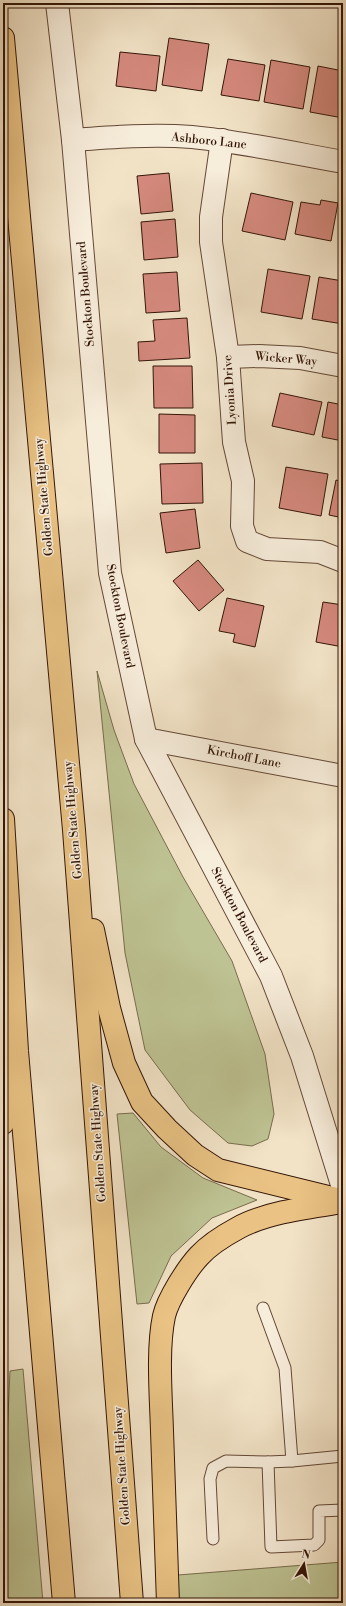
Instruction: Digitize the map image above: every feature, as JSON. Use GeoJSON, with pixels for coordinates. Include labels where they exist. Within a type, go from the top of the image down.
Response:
{"type":"FeatureCollection","features":[{"type":"Feature","properties":{"kind":"highway","name":"Golden State Highway"},"geometry":{"type":"LineString","coordinates":[[3,38],[74,830],[132,1603]]}},
{"type":"Feature","properties":{"kind":"highway"},"geometry":{"type":"LineString","coordinates":[[3,819],[17,1051],[64,1603]]}},
{"type":"Feature","properties":{"kind":"highway"},"geometry":{"type":"LineString","coordinates":[[74,830],[109,1008],[124,1063],[142,1102],[167,1129],[196,1155],[218,1170],[343,1201]]}},
{"type":"Feature","properties":{"kind":"highway"},"geometry":{"type":"LineString","coordinates":[[3,1123],[17,1051]]}},
{"type":"Feature","properties":{"kind":"highway"},"geometry":{"type":"LineString","coordinates":[[168,1603],[161,1399],[161,1346],[164,1315],[167,1308],[185,1274],[199,1256],[238,1228],[273,1216],[300,1209],[343,1201]]}},
{"type":"Feature","properties":{"kind":"street","name":"Stockton Boulevard"},"geometry":{"type":"LineString","coordinates":[[57,3],[73,140],[110,573],[146,738],[271,976],[302,1056],[343,1188]]}},
{"type":"Feature","properties":{"kind":"street","name":"Ashboro Lane"},"geometry":{"type":"LineString","coordinates":[[73,140],[154,136],[190,137],[222,140],[343,162]]}},
{"type":"Feature","properties":{"kind":"street","name":"Lyonia Drive"},"geometry":{"type":"LineString","coordinates":[[222,140],[211,217],[211,242],[228,358],[234,442],[243,482],[242,526],[247,541],[266,548],[320,552],[343,560]]}},
{"type":"Feature","properties":{"kind":"street","name":"Wicker Way"},"geometry":{"type":"LineString","coordinates":[[228,358],[259,356],[293,358],[343,366]]}},
{"type":"Feature","properties":{"kind":"street","name":"Kirchoff Lane"},"geometry":{"type":"LineString","coordinates":[[146,738],[343,776]]}},
{"type":"Feature","properties":{"kind":"lane"},"geometry":{"type":"LineString","coordinates":[[263,1308],[285,1368],[292,1461]]}},
{"type":"Feature","properties":{"kind":"lane"},"geometry":{"type":"LineString","coordinates":[[214,1540],[210,1478],[213,1468],[226,1462],[292,1461],[343,1456]]}},
{"type":"Feature","properties":{"kind":"lane"},"geometry":{"type":"LineString","coordinates":[[268,1462],[271,1547],[314,1545],[319,1540],[319,1512],[343,1510]]}},
{"type":"Feature","properties":{"kind":"green space"},"geometry":{"type":"Polygon","coordinates":[[[97,671],[114,730],[134,784],[183,877],[232,961],[265,1054],[274,1114],[268,1139],[252,1146],[228,1143],[190,1110],[145,1050],[125,953],[97,671]]]}},
{"type":"Feature","properties":{"kind":"green space"},"geometry":{"type":"Polygon","coordinates":[[[133,1113],[161,1147],[203,1178],[257,1200],[212,1218],[171,1256],[149,1303],[137,1304],[117,1114],[133,1113]]]}},
{"type":"Feature","properties":{"kind":"green space"},"geometry":{"type":"Polygon","coordinates":[[[23,1369],[43,1603],[3,1603],[3,1451],[7,1439],[10,1371],[23,1369]]]}},
{"type":"Feature","properties":{"kind":"green space"},"geometry":{"type":"Polygon","coordinates":[[[343,1562],[343,1603],[179,1603],[178,1575],[343,1562]]]}},
{"type":"Feature","properties":{"kind":"building"},"geometry":{"type":"Polygon","coordinates":[[[169,38],[209,44],[202,91],[162,85],[169,38]]]}},
{"type":"Feature","properties":{"kind":"building"},"geometry":{"type":"Polygon","coordinates":[[[120,52],[160,56],[156,91],[116,86],[120,52]]]}},
{"type":"Feature","properties":{"kind":"building"},"geometry":{"type":"Polygon","coordinates":[[[228,59],[265,65],[259,101],[221,95],[228,59]]]}},
{"type":"Feature","properties":{"kind":"building"},"geometry":{"type":"Polygon","coordinates":[[[271,60],[310,67],[303,109],[264,102],[271,60]]]}},
{"type":"Feature","properties":{"kind":"building"},"geometry":{"type":"Polygon","coordinates":[[[318,66],[343,71],[343,118],[310,112],[318,66]]]}},
{"type":"Feature","properties":{"kind":"building"},"geometry":{"type":"Polygon","coordinates":[[[169,173],[173,211],[141,214],[137,176],[169,173]]]}},
{"type":"Feature","properties":{"kind":"building"},"geometry":{"type":"Polygon","coordinates":[[[251,193],[293,202],[285,240],[242,231],[251,193]]]}},
{"type":"Feature","properties":{"kind":"building"},"geometry":{"type":"Polygon","coordinates":[[[321,200],[338,203],[331,241],[295,234],[301,202],[320,205],[321,200]]]}},
{"type":"Feature","properties":{"kind":"building"},"geometry":{"type":"Polygon","coordinates":[[[175,219],[178,257],[144,260],[141,222],[175,219]]]}},
{"type":"Feature","properties":{"kind":"building"},"geometry":{"type":"Polygon","coordinates":[[[343,235],[343,249],[341,249],[343,235]]]}},
{"type":"Feature","properties":{"kind":"building"},"geometry":{"type":"Polygon","coordinates":[[[268,269],[310,276],[302,319],[261,312],[268,269]]]}},
{"type":"Feature","properties":{"kind":"building"},"geometry":{"type":"Polygon","coordinates":[[[177,272],[180,311],[146,313],[143,274],[177,272]]]}},
{"type":"Feature","properties":{"kind":"building"},"geometry":{"type":"Polygon","coordinates":[[[319,277],[343,281],[343,324],[312,319],[319,277]]]}},
{"type":"Feature","properties":{"kind":"building"},"geometry":{"type":"Polygon","coordinates":[[[187,318],[190,358],[139,361],[138,342],[155,341],[153,320],[187,318]]]}},
{"type":"Feature","properties":{"kind":"building"},"geometry":{"type":"Polygon","coordinates":[[[153,366],[192,366],[193,408],[154,408],[153,366]]]}},
{"type":"Feature","properties":{"kind":"building"},"geometry":{"type":"Polygon","coordinates":[[[280,393],[322,402],[314,435],[272,426],[280,393]]]}},
{"type":"Feature","properties":{"kind":"building"},"geometry":{"type":"Polygon","coordinates":[[[328,402],[343,405],[343,441],[322,437],[328,402]]]}},
{"type":"Feature","properties":{"kind":"building"},"geometry":{"type":"Polygon","coordinates":[[[159,414],[195,415],[195,453],[159,453],[159,414]]]}},
{"type":"Feature","properties":{"kind":"building"},"geometry":{"type":"Polygon","coordinates":[[[202,463],[203,503],[162,504],[160,464],[202,463]]]}},
{"type":"Feature","properties":{"kind":"building"},"geometry":{"type":"Polygon","coordinates":[[[286,467],[328,474],[321,516],[279,508],[286,467]]]}},
{"type":"Feature","properties":{"kind":"building"},"geometry":{"type":"Polygon","coordinates":[[[336,480],[343,482],[343,518],[329,515],[336,480]]]}},
{"type":"Feature","properties":{"kind":"building"},"geometry":{"type":"Polygon","coordinates":[[[195,509],[200,548],[166,553],[160,513],[195,509]]]}},
{"type":"Feature","properties":{"kind":"building"},"geometry":{"type":"Polygon","coordinates":[[[198,560],[224,590],[199,611],[173,581],[198,560]]]}},
{"type":"Feature","properties":{"kind":"building"},"geometry":{"type":"Polygon","coordinates":[[[227,598],[264,606],[255,647],[233,642],[235,634],[219,631],[227,598]]]}},
{"type":"Feature","properties":{"kind":"building"},"geometry":{"type":"Polygon","coordinates":[[[323,602],[343,605],[343,647],[316,642],[323,602]]]}}]}
